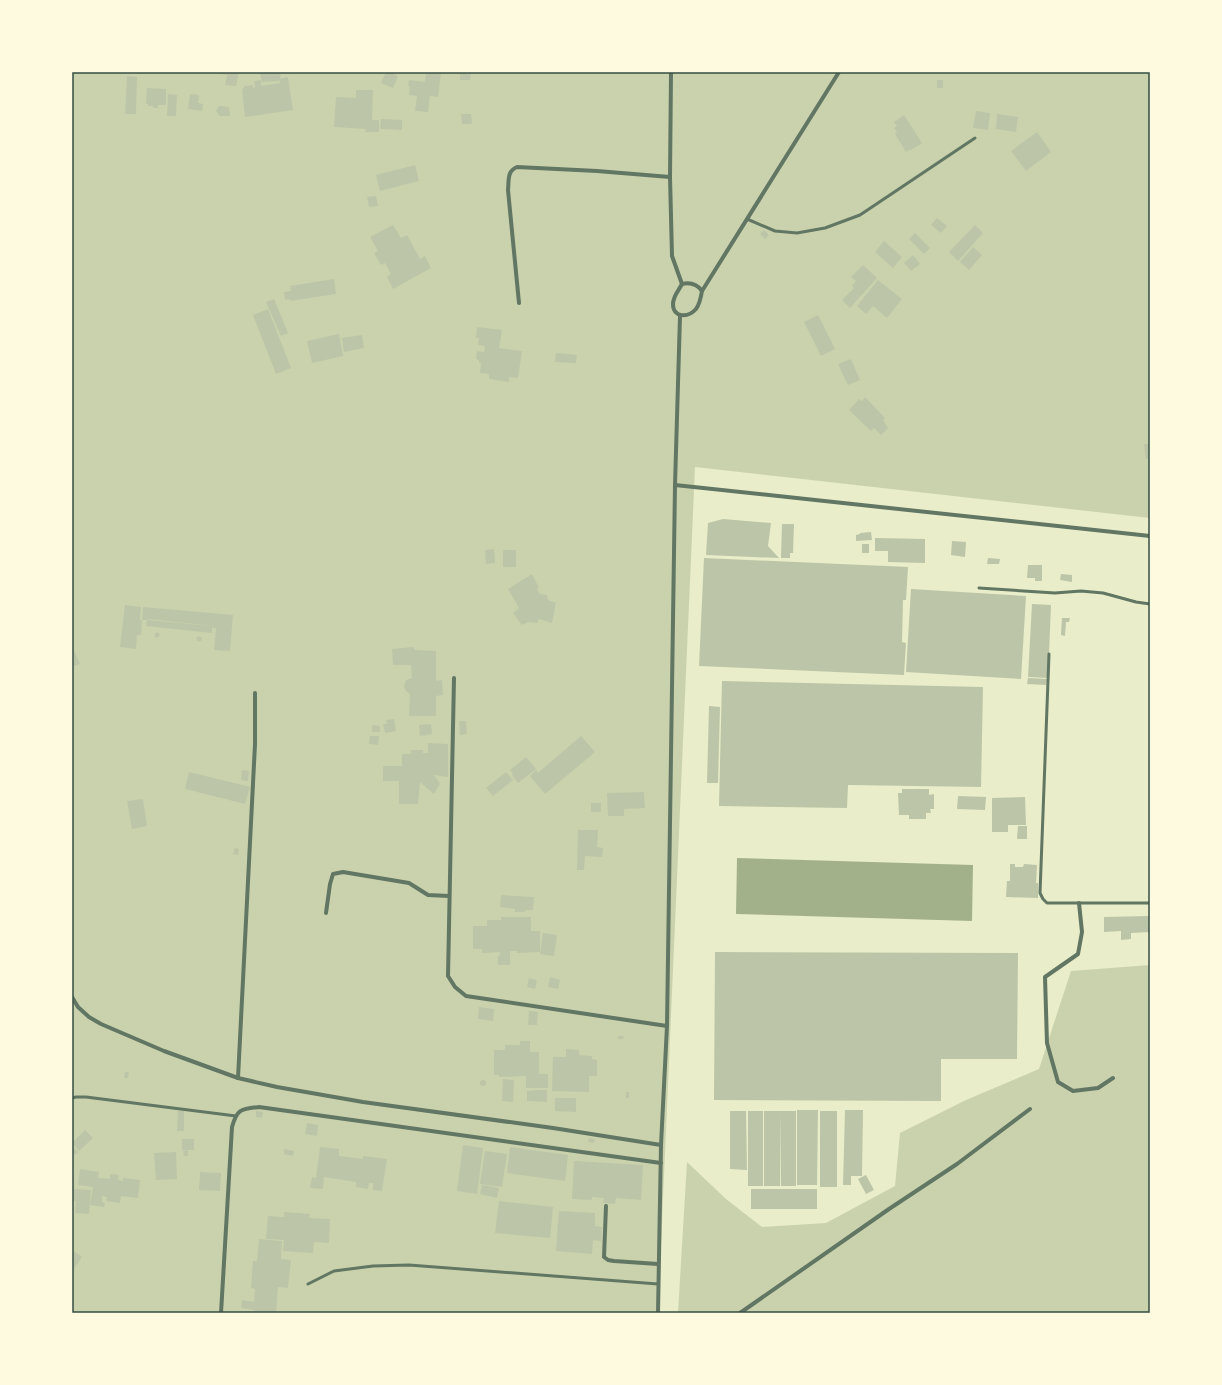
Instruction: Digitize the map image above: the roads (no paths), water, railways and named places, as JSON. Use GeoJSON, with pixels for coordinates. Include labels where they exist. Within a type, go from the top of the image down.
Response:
{"type":"FeatureCollection","features":[{"type":"Feature","properties":{"kind":"street"},"geometry":{"type":"LineString","coordinates":[[670,72],[672,256],[682,284]]}},
{"type":"Feature","properties":{"kind":"street"},"geometry":{"type":"LineString","coordinates":[[702,291],[694,284],[682,284],[675,295],[673,304],[675,312],[680,316],[689,315],[697,309],[702,291],[839,72]]}},
{"type":"Feature","properties":{"kind":"street"},"geometry":{"type":"LineString","coordinates":[[519,303],[508,190],[509,174],[511,170],[517,167],[597,171],[670,177]]}},
{"type":"Feature","properties":{"kind":"street"},"geometry":{"type":"LineString","coordinates":[[658,1313],[661,1145],[667,1026],[680,316]]}},
{"type":"Feature","properties":{"kind":"street"},"geometry":{"type":"LineString","coordinates":[[676,485],[1150,536]]}},
{"type":"Feature","properties":{"kind":"street"},"geometry":{"type":"LineString","coordinates":[[454,678],[448,976],[456,987],[466,996],[667,1026]]}},
{"type":"Feature","properties":{"kind":"street"},"geometry":{"type":"LineString","coordinates":[[238,1078],[255,744],[255,693]]}},
{"type":"Feature","properties":{"kind":"street"},"geometry":{"type":"LineString","coordinates":[[326,913],[333,874],[342,872],[409,883],[428,895],[449,896]]}},
{"type":"Feature","properties":{"kind":"street"},"geometry":{"type":"LineString","coordinates":[[1079,903],[1082,932],[1078,954],[1046,977],[1047,1043],[1058,1082],[1073,1090],[1098,1088],[1113,1078]]}},
{"type":"Feature","properties":{"kind":"street"},"geometry":{"type":"LineString","coordinates":[[72,997],[78,1007],[89,1017],[101,1024],[164,1051],[238,1078],[277,1087],[363,1102],[553,1128],[661,1145]]}},
{"type":"Feature","properties":{"kind":"street"},"geometry":{"type":"LineString","coordinates":[[221,1313],[232,1127],[236,1116],[242,1109],[259,1107],[661,1163]]}},
{"type":"Feature","properties":{"kind":"street"},"geometry":{"type":"LineString","coordinates":[[740,1313],[889,1209],[957,1164],[1030,1109]]}},
{"type":"Feature","properties":{"kind":"street"},"geometry":{"type":"LineString","coordinates":[[606,1206],[604,1256],[608,1260],[614,1261],[658,1264]]}},
{"type":"Feature","properties":{"kind":"lane"},"geometry":{"type":"LineString","coordinates":[[747,219],[775,230],[797,233],[832,225],[860,215],[975,138]]}},
{"type":"Feature","properties":{"kind":"lane"},"geometry":{"type":"LineString","coordinates":[[979,588],[1055,593],[1081,591],[1103,593],[1136,602],[1150,604]]}},
{"type":"Feature","properties":{"kind":"lane"},"geometry":{"type":"LineString","coordinates":[[1049,654],[1040,893],[1043,900],[1047,903],[1150,903]]}},
{"type":"Feature","properties":{"kind":"lane"},"geometry":{"type":"LineString","coordinates":[[72,1098],[86,1096],[236,1116]]}},
{"type":"Feature","properties":{"kind":"lane"},"geometry":{"type":"LineString","coordinates":[[308,1284],[334,1271],[373,1266],[409,1265],[658,1284]]}}]}
